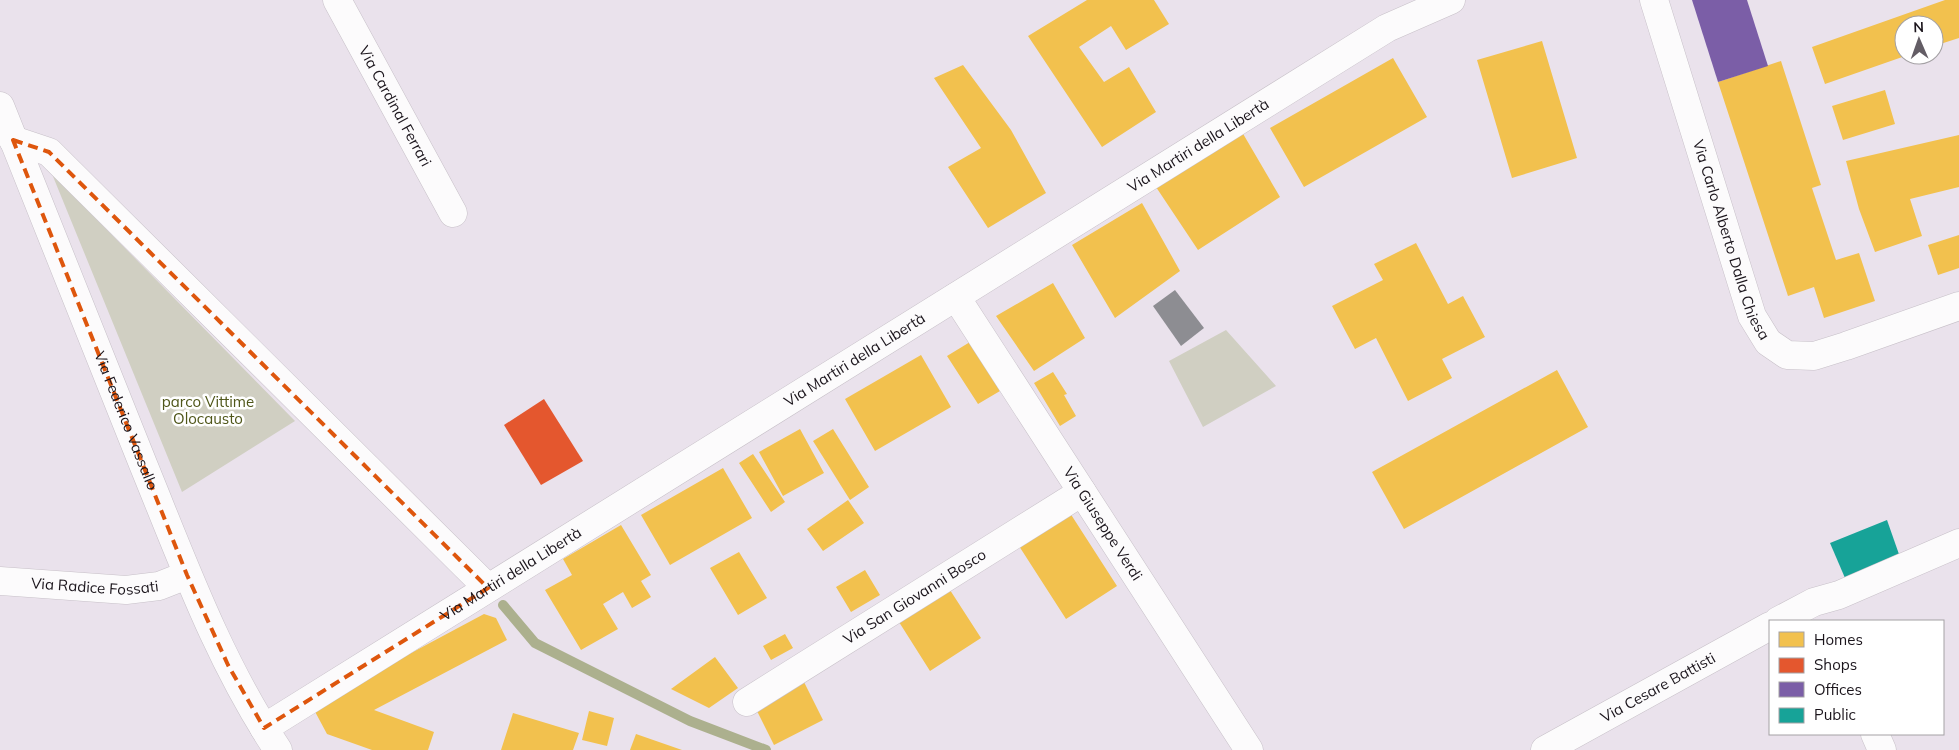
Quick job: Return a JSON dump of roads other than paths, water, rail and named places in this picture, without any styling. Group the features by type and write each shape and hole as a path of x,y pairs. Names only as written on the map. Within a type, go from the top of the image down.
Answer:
{"street":[{"name":"Via Cardinal Ferrari","path":"337,0 453,213"},
{"name":"Via Martiri della Libertà","path":"266,742 488,588 1387,28 1451,0"},
{"name":"Via Carlo Alberto Dalla Chiesa","path":"1654,0 1752,316 1768,342 1787,355 1814,356 1959,306"},
{"name":"Via Federico Vassallo","path":"0,106 187,575 266,742"},
{"path":"14,140 49,152 488,588"},
{"name":"Via Giuseppe Verdi","path":"956,297 1249,750"},
{"name":"Via San Giovanni Bosco","path":"746,702 1082,492"},
{"path":"1782,620 1818,612 1838,596 1959,543"},
{"name":"Via Radice Fossati","path":"0,581 126,590 159,586 187,575"},
{"name":"Via Cesare Battisti","path":"1545,750 1583,740 1769,627"},
{"path":"1875,735 1882,750"}],"waterway":[{"path":"503,605 535,643 690,721 766,750"}],"park label":[{"name":"parco Vittime Olocausto","path":"208,410"}]}
